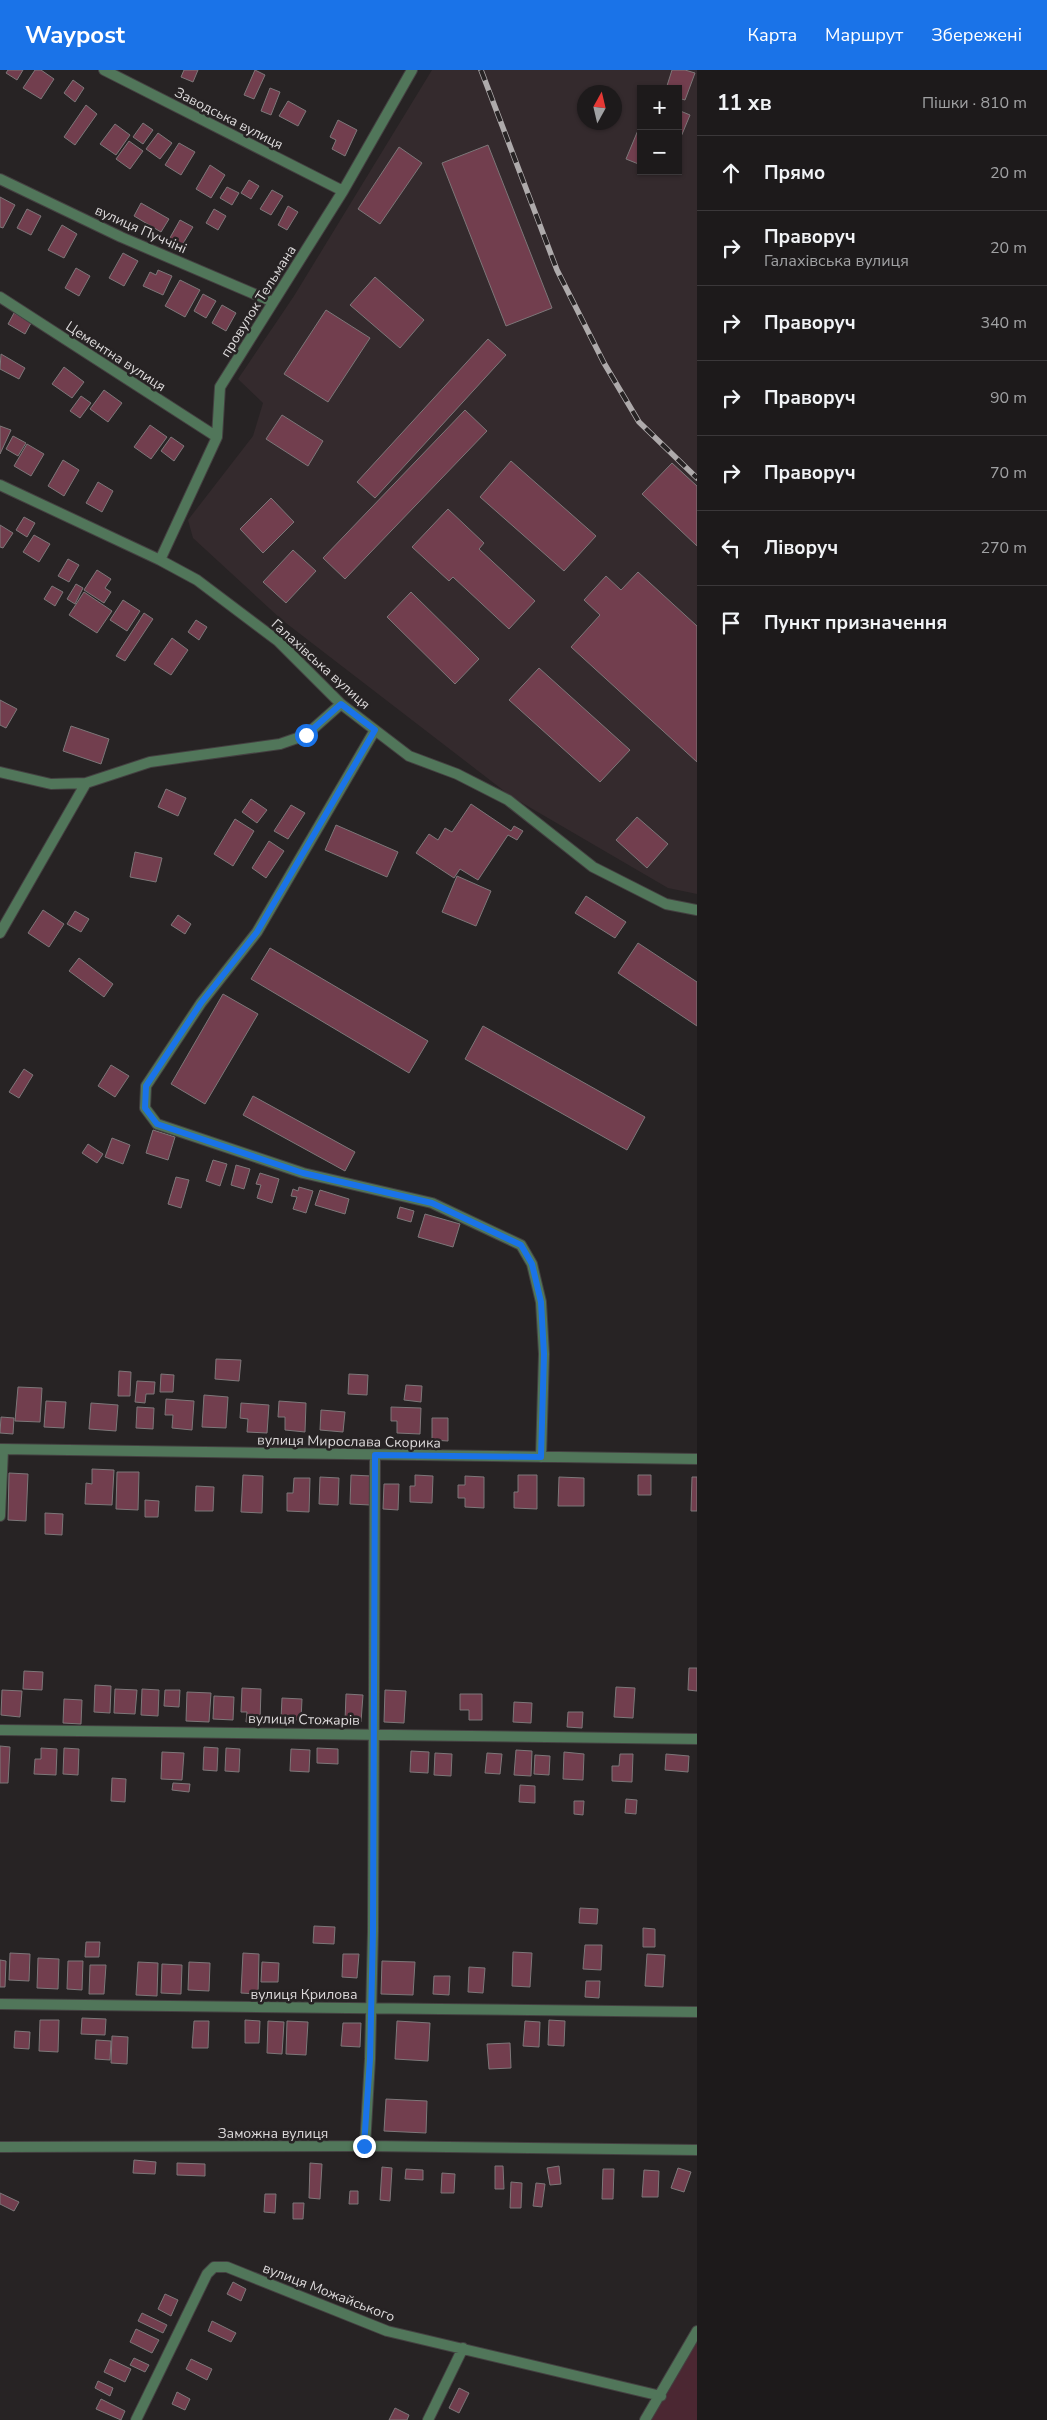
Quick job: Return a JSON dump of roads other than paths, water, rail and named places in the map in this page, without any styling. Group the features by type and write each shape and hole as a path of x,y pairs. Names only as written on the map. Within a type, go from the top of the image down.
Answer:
{"street":[{"name":"Заводська вулиця","path":"104,70 343,191"},
{"name":"провулок Тельмана","path":"160,560 217,437 220,387 343,191 412,70"},
{"name":"вулиця Пуччіні","path":"0,179 121,237 273,302"},
{"name":"Цементна вулиця","path":"0,297 217,437"},
{"name":"Галахівська вулиця","path":"0,485 160,560 197,580 278,641 341,704 409,756 457,774 508,800 593,867 666,904 697,910"},
{"path":"0,772 51,784 86,784 150,762 280,744 306,735 341,704"},
{"path":"375,730 257,932 201,1003 146,1086 145,1108 157,1124 303,1173 432,1203 521,1245 532,1264 541,1302 544,1354 541,1457"},
{"path":"0,933 86,784"},
{"path":"0,1516 2,1450"},
{"name":"вулиця Мирослава Скорика","path":"2,1450 697,1459"},
{"path":"364,2146 370,2059 373,1932 375,1455"},
{"name":"вулиця Стожарів","path":"0,1730 697,1739"},
{"name":"вулиця Крилова","path":"0,2004 697,2012"},
{"name":"Заможна вулиця","path":"0,2147 364,2146 697,2150"},
{"name":"вулиця Можайського","path":"136,2420 207,2274 214,2267 227,2267 236,2270 387,2331 661,2396"},
{"path":"645,2420 661,2396 697,2331"},
{"path":"428,2420 463,2348"}],"railway":[{"path":"481,70 557,270 604,363 639,422 697,478"}]}
